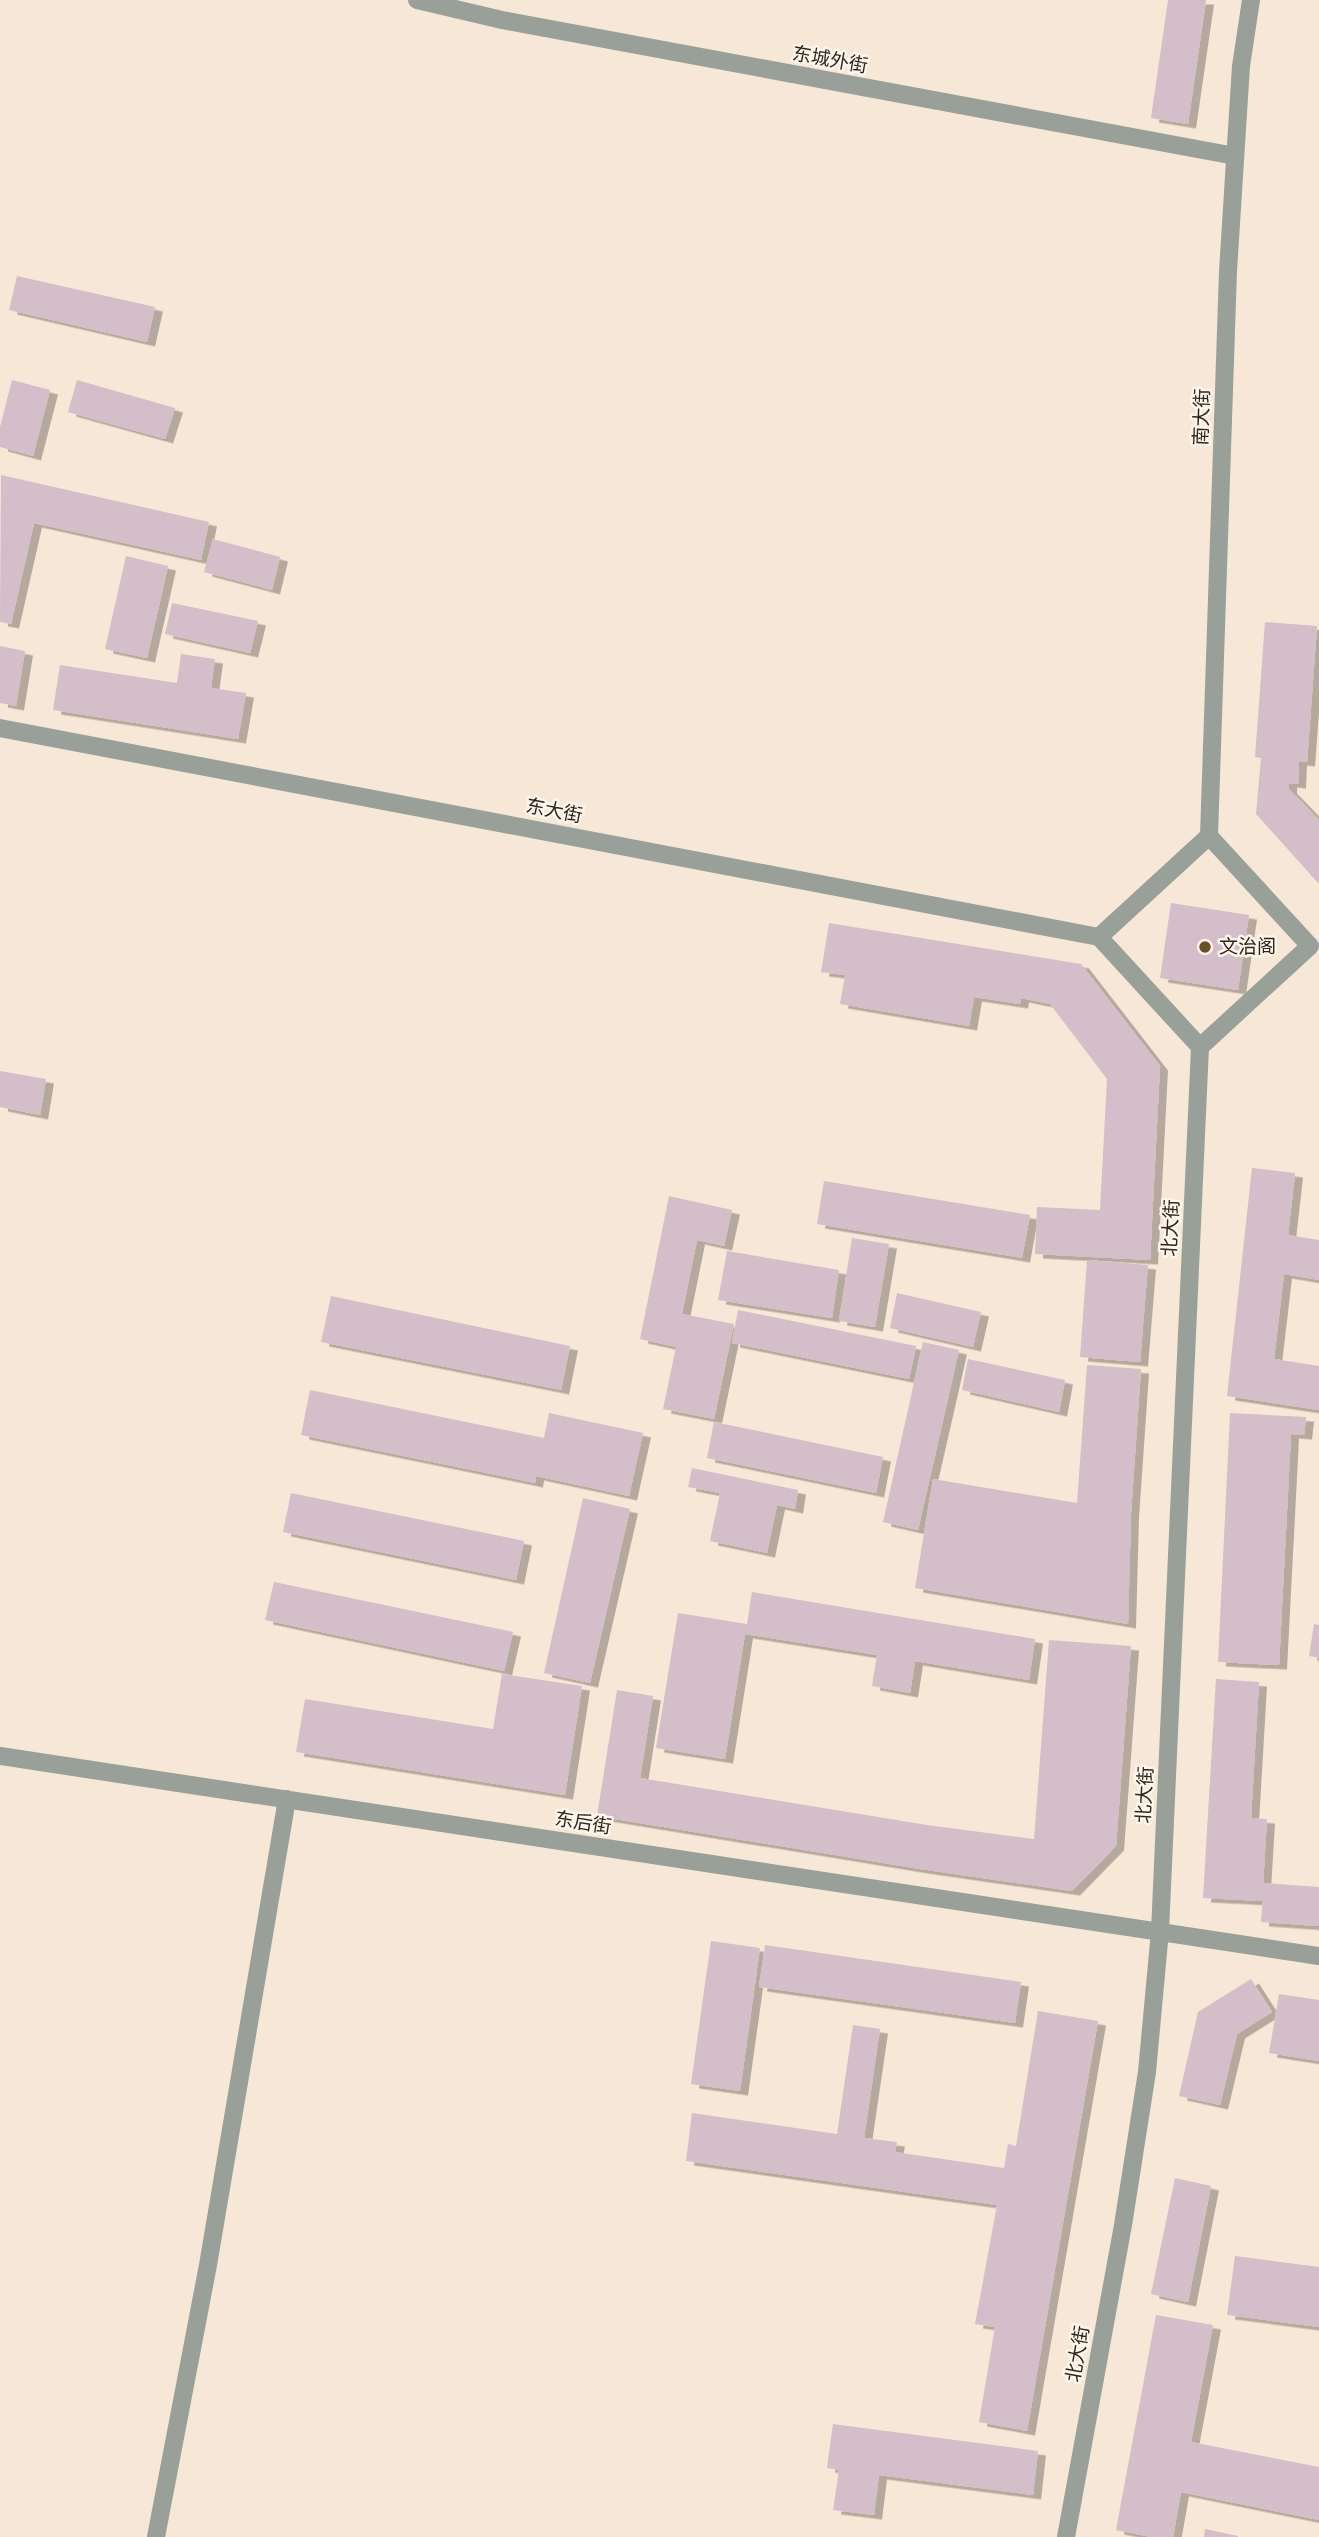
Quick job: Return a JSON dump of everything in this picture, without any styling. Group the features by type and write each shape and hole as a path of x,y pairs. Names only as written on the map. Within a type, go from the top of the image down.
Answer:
{"street":[{"name":"东城外街","path":"417,0 502,20 1235,156"},
{"name":"南大街","path":"1209,836 1228,271 1241,66 1251,0"},
{"name":"东大街","path":"0,728 1099,937"},
{"path":"1209,836 1315,947 1200,1047 1099,937 1209,836"},
{"name":"北大街","path":"1066,2537 1124,2225 1147,2072 1160,1931 1200,1047"},
{"name":"东后街","path":"0,1756 1319,1956"},
{"path":"156,2537 211,2252 287,1799"}],"building":[{"path":"1168,0 1206,0 1188,124 1151,118"},
{"path":"17,276 155,307 147,342 9,310"},
{"path":"12,380 50,390 33,456 0,447 0,427"},
{"path":"77,380 175,408 165,439 68,412"},
{"path":"1,475 209,522 201,560 34,523 11,624 0,622"},
{"path":"213,539 280,557 272,590 204,572"},
{"path":"126,556 168,566 147,658 105,649"},
{"path":"172,603 258,621 250,653 165,634"},
{"path":"1265,622 1317,626 1307,762 1299,761 1298,784 1289,783 1289,789 1319,820 1319,884 1256,814 1261,758 1255,757"},
{"path":"0,646 25,651 16,706 0,703"},
{"path":"181,654 215,659 211,688 246,693 238,739 53,710 60,665 177,683"},
{"name":"文治阁","path":"1171,903 1249,915 1238,990 1160,978"},
{"path":"829,923 1081,964 1160,1066 1150,1260 1035,1254 1037,1207 1100,1210 1107,1079 1050,1004 1021,998 1020,1004 974,997 969,1026 840,1004 845,975 821,972"},
{"path":"0,1071 46,1079 40,1115 0,1107"},
{"path":"1252,1168 1295,1173 1288,1235 1319,1240 1319,1280 1284,1274 1274,1359 1319,1366 1319,1410 1227,1396"},
{"path":"824,1181 1030,1215 1022,1258 817,1224"},
{"path":"669,1196 732,1210 724,1246 697,1240 682,1314 734,1324 714,1419 663,1409 676,1347 640,1339"},
{"path":"852,1238 889,1244 875,1327 839,1321"},
{"path":"727,1251 839,1270 832,1318 718,1300"},
{"path":"1087,1260 1148,1265 1140,1362 1080,1357"},
{"path":"897,1293 981,1312 973,1347 890,1328"},
{"path":"331,1296 570,1346 561,1390 321,1342"},
{"path":"738,1310 916,1346 909,1379 732,1343"},
{"path":"923,1342 959,1350 918,1530 883,1522"},
{"path":"968,1359 1065,1380 1059,1412 962,1390"},
{"path":"1087,1365 1141,1369 1131,1513 1128,1624 915,1588 933,1479 1077,1503"},
{"path":"310,1390 544,1438 549,1413 643,1433 629,1496 536,1476 535,1483 301,1435"},
{"path":"1230,1413 1306,1417 1304,1435 1291,1434 1279,1665 1218,1662"},
{"path":"714,1422 883,1457 876,1493 707,1458"},
{"path":"692,1468 798,1490 795,1509 777,1505 767,1553 710,1541 720,1493 688,1487"},
{"path":"291,1493 524,1541 516,1580 283,1532"},
{"path":"583,1498 630,1509 590,1683 544,1673"},
{"path":"274,1582 513,1632 504,1671 265,1620"},
{"path":"752,1592 1035,1639 1029,1680 915,1661 910,1693 872,1686 877,1655 745,1634 725,1759 656,1748 678,1613 747,1624"},
{"path":"1314,1624 1319,1625 1319,1658 1309,1656"},
{"path":"1049,1640 1131,1646 1116,1846 1072,1891 597,1816 617,1690 653,1696 640,1778 927,1825 1034,1839"},
{"path":"502,1674 582,1686 565,1795 296,1752 305,1699 493,1729"},
{"path":"1216,1679 1259,1682 1251,1818 1267,1819 1262,1901 1203,1898"},
{"path":"1264,1883 1319,1887 1319,1926 1261,1922"},
{"path":"711,1941 760,1948 740,2091 691,2084"},
{"path":"765,1945 1021,1982 1015,2023 759,1987"},
{"path":"1251,1979 1272,2012 1237,2034 1220,2105 1179,2096 1198,2012"},
{"path":"1279,1994 1319,2000 1319,2061 1269,2053"},
{"path":"1038,2011 1098,2021 1027,2431 979,2422 995,2327 975,2324 997,2205 686,2161 692,2113 837,2134 853,2025 880,2029 864,2138 897,2142 895,2152 1004,2168 1008,2144 1016,2146"},
{"path":"1175,2178 1211,2186 1188,2302 1151,2294"},
{"path":"1235,2256 1319,2267 1319,2327 1227,2315"},
{"path":"1156,2315 1213,2325 1191,2442 1319,2467 1319,2520 1181,2492 1173,2537 1151,2537 1116,2530"},
{"path":"833,2424 1038,2451 1033,2495 879,2475 874,2515 833,2510 839,2470 827,2468"},
{"path":"1205,2529 1238,2536 1238,2537 1204,2537"}],"place":[{"name":"文治阁","path":"1205,947"}]}
